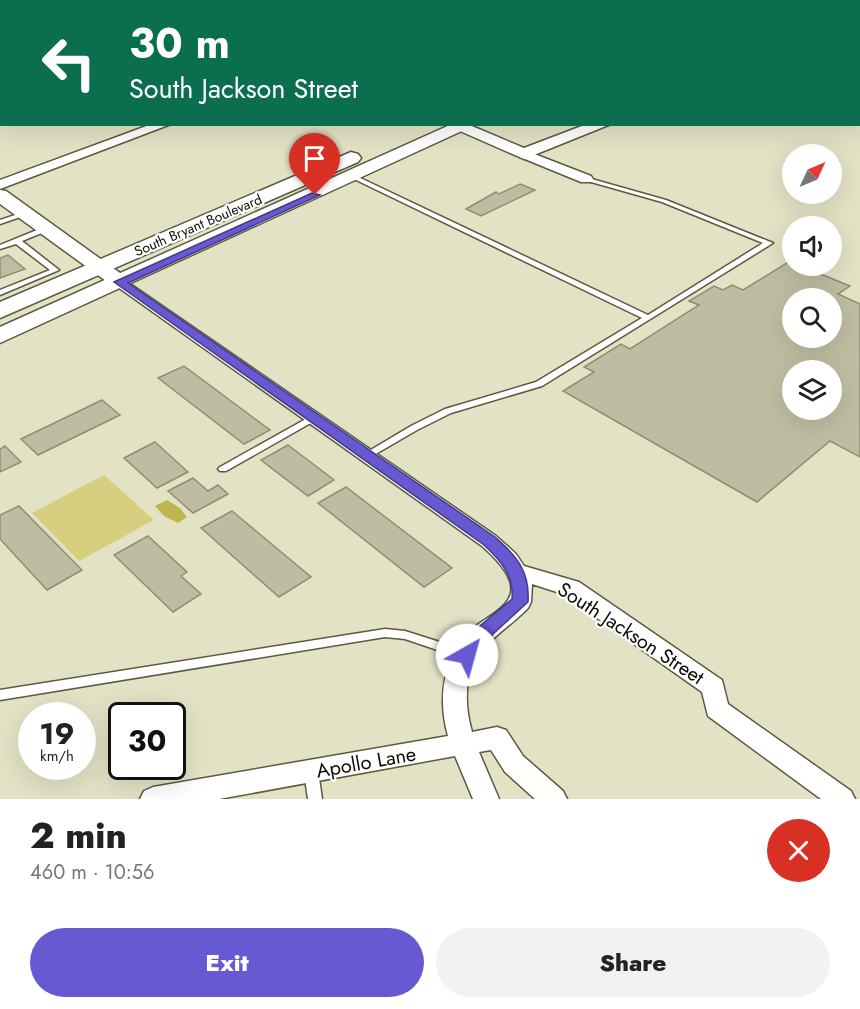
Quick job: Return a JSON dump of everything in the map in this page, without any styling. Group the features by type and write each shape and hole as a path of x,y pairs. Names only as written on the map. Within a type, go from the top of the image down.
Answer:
{"main road":[{"name":"South Bryant Boulevard","path":"0,311 424,126"},
{"name":"South Bryant Boulevard","path":"0,336 354,177 460,126"},
{"path":"460,126 524,154 598,126"},
{"path":"0,195 45,230 120,282"}],"street":[{"path":"136,126 145,131"},
{"path":"0,185 159,126"},
{"path":"524,154 586,179"},
{"path":"120,282 499,548 519,578 520,602 487,630 467,655 455,682 453,697 456,727 486,799"},
{"name":"South Jackson Street","path":"519,578 571,588 713,687 717,709 842,799"},
{"name":"Apollo Lane","path":"153,799 463,746 497,738 514,764 554,799"}],"lane":[{"path":"354,177 648,318"},
{"path":"367,456 448,411 539,384 769,243 664,201 586,179"},
{"path":"0,222 24,214"},
{"path":"0,247 45,230"},
{"path":"0,293 55,270 16,241"},
{"path":"223,469 314,418"},
{"path":"0,695 385,633 405,635 467,655"},
{"path":"311,771 315,799"}],"shaded area":[{"path":"104,475 154,520 79,561 32,513"},
{"path":"167,500 180,508 187,517 178,523 164,516 155,506"}],"building":[{"path":"520,184 535,190 481,216 466,209 496,192 499,194"},
{"path":"8,255 25,269 0,278 0,258"},
{"path":"782,266 782,276 826,276 850,286 842,291 842,288 782,288 782,348 842,348 842,296 860,304 860,457 830,441 757,502 563,391 594,372 584,367 621,344 630,349 699,305 689,301 714,286 723,290 732,285 743,290"},
{"path":"184,366 270,430 244,444 158,378"},
{"path":"102,400 120,415 38,455 21,439"},
{"path":"155,442 188,472 157,488 124,458"},
{"path":"288,445 334,480 308,496 261,460"},
{"path":"5,446 21,462 0,472 0,449"},
{"path":"193,478 208,491 218,485 228,494 193,513 168,491"},
{"path":"346,487 452,568 424,587 318,503"},
{"path":"19,506 82,570 47,590 0,539 0,515"},
{"path":"232,511 311,577 279,597 201,528"},
{"path":"148,536 187,572 181,576 201,594 173,612 114,555"}],"route":[{"path":"315,195 120,282 499,548 507,556 521,583 520,602 487,630 467,655"}]}
